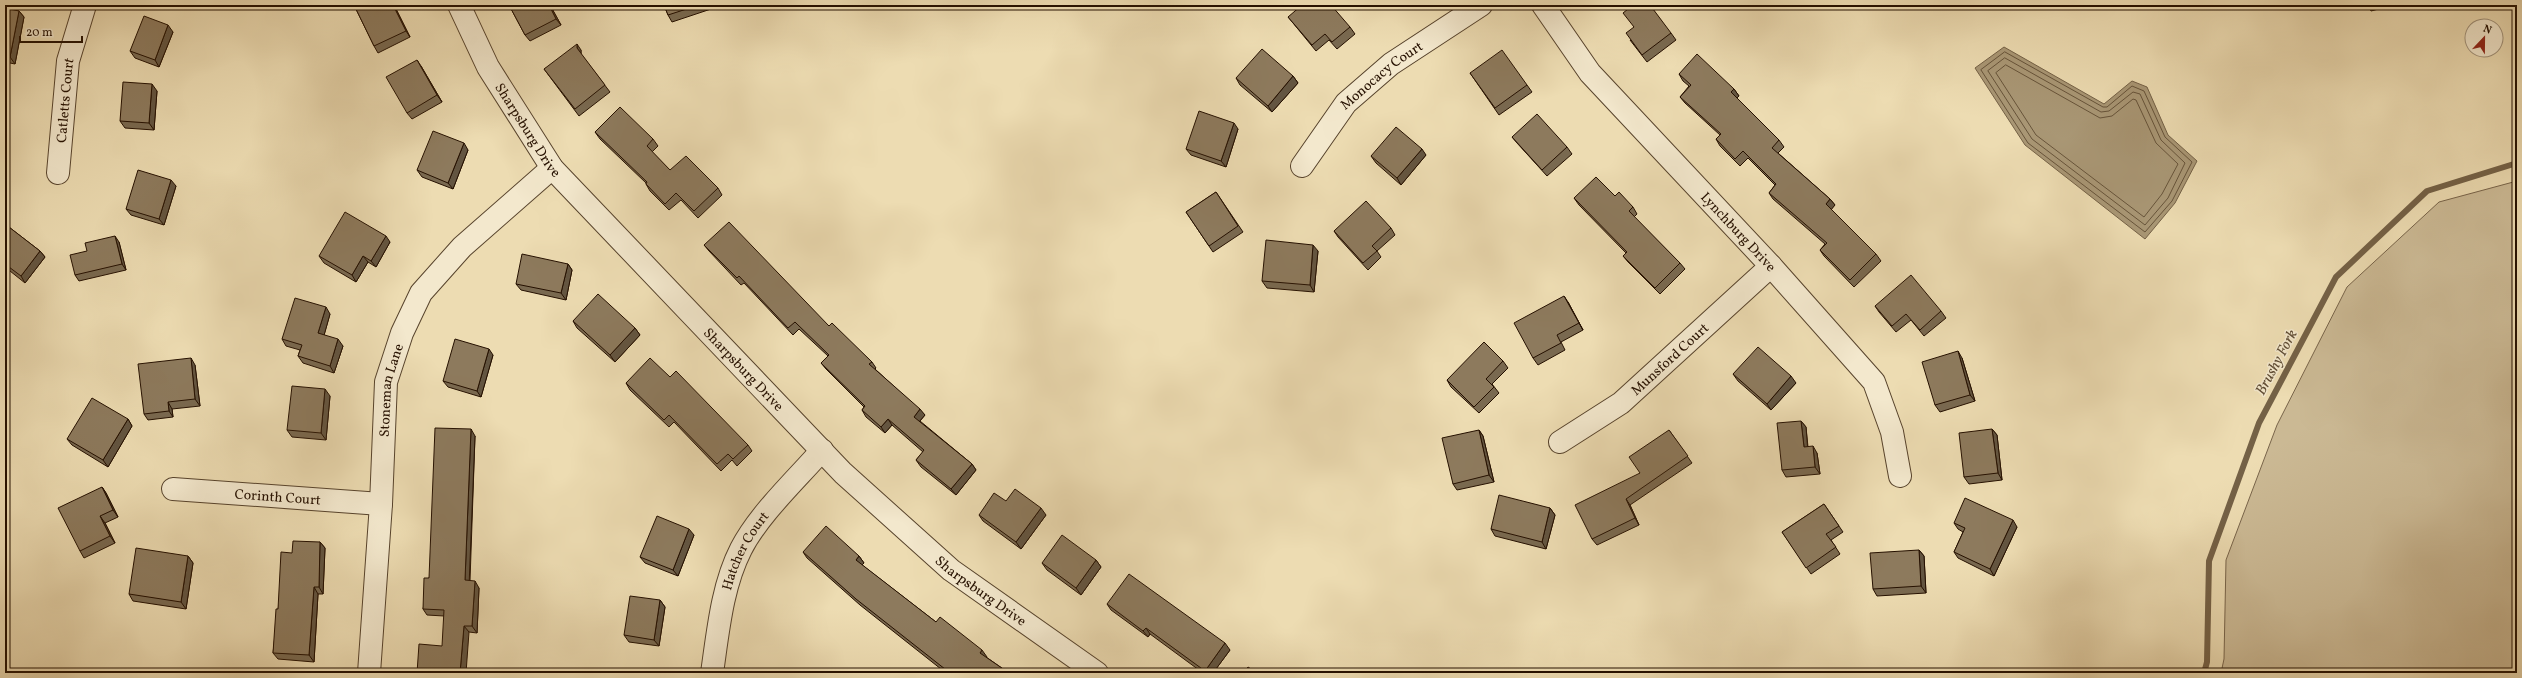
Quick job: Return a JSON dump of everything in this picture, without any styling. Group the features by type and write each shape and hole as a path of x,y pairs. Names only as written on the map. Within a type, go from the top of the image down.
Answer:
{"street":[{"name":"Catletts Court","path":"58,173 68,61 85,5"},
{"name":"Sharpsburg Drive","path":"459,5 488,67 552,168 843,473 951,570 1097,673"},
{"name":"Monocacy Court","path":"1302,166 1346,103 1391,64 1481,5"},
{"name":"Lynchburg Drive","path":"1543,5 1590,74 1771,266 1874,382 1892,432 1900,476"},
{"name":"Stoneman Lane","path":"369,673 381,504 386,382 402,333 421,293 462,247 552,168"},
{"name":"Munsford Court","path":"1560,442 1621,403 1771,266"},
{"name":"Hatcher Court","path":"712,673 726,592 741,549 763,517 822,450"},
{"name":"Corinth Court","path":"173,489 381,504"}],"shaded area":[{"path":"2517,181 2517,673 2221,673 2224,659 2226,560 2277,425 2347,287 2439,202"}],"water":[{"path":"2004,47 2104,104 2132,81 2147,87 2168,135 2197,161 2175,203 2145,239 2025,145 1975,68"}],"building":[{"path":"354,5 393,5 406,31 374,46"},
{"path":"509,5 549,5 556,19 525,35"},
{"path":"664,5 699,5 668,15"},
{"path":"1302,5 1331,5 1350,27 1332,42 1325,34 1312,45 1288,17"},
{"path":"1633,5 1650,5 1671,33 1642,55 1626,33 1634,27 1623,13"},
{"path":"5,8 19,11 10,57 5,56"},
{"path":"144,16 168,25 155,60 130,51"},
{"path":"577,44 577,48 605,85 575,109 544,69"},
{"path":"1262,49 1293,76 1268,106 1236,78"},
{"path":"1502,50 1527,85 1495,108 1470,73"},
{"path":"1697,54 1734,89 1731,92 1779,140 1772,148 1830,199 1826,204 1876,254 1850,280 1820,250 1827,243 1769,193 1776,184 1743,151 1735,159 1716,139 1721,134 1680,97 1691,85 1679,74"},
{"path":"417,60 437,95 407,113 386,77"},
{"path":"123,82 152,84 149,123 120,121"},
{"path":"620,107 653,139 647,146 670,170 686,156 718,188 694,211 676,193 665,204 646,184 647,182 595,132"},
{"path":"1199,111 1234,123 1221,161 1186,149"},
{"path":"1537,114 1567,147 1542,170 1512,137"},
{"path":"1396,127 1422,149 1397,178 1371,156"},
{"path":"433,131 464,143 448,183 417,170"},
{"path":"138,170 171,180 159,219 126,209"},
{"path":"1596,177 1615,196 1619,192 1633,207 1629,211 1680,263 1655,288 1623,256 1627,252 1574,198"},
{"path":"1216,192 1238,226 1209,246 1186,212"},
{"path":"1366,201 1391,228 1372,246 1377,251 1363,263 1334,231"},
{"path":"345,212 386,236 371,261 363,256 352,275 319,256"},
{"path":"729,222 829,326 832,323 872,362 869,364 920,409 914,417 972,464 951,489 916,460 924,450 888,419 881,427 862,410 865,406 821,363 829,355 795,322 788,328 739,276 737,278 704,245"},
{"path":"5,224 40,251 21,276 5,264"},
{"path":"115,236 122,264 75,275 70,255 87,251 85,243"},
{"path":"1266,240 1313,245 1310,285 1262,281"},
{"path":"522,254 568,264 561,293 516,284"},
{"path":"1911,275 1941,311 1920,330 1906,314 1892,326 1875,306"},
{"path":"598,294 635,328 610,355 573,321"},
{"path":"1564,296 1579,323 1557,335 1561,343 1533,358 1514,323"},
{"path":"295,298 326,307 318,333 338,339 330,366 298,356 302,345 282,339"},
{"path":"455,339 489,349 477,391 443,381"},
{"path":"1484,342 1503,361 1486,379 1494,387 1474,407 1447,380"},
{"path":"1758,347 1791,376 1767,404 1733,374"},
{"path":"1958,351 1970,395 1935,405 1922,362"},
{"path":"191,358 195,399 168,402 169,411 144,414 138,364"},
{"path":"650,358 670,377 676,371 748,445 733,459 728,454 717,464 669,415 664,420 626,383"},
{"path":"292,386 325,389 321,433 287,430"},
{"path":"92,398 128,419 103,460 67,439"},
{"path":"1801,421 1804,447 1813,446 1815,467 1782,470 1777,423"},
{"path":"435,428 471,429 465,580 475,581 472,626 464,626 460,673 417,673 419,644 442,646 444,610 423,609 424,578 429,578"},
{"path":"1992,429 1998,473 1964,477 1959,433"},
{"path":"1479,430 1489,475 1453,484 1442,438"},
{"path":"1669,430 1688,456 1626,499 1635,518 1592,539 1575,505 1640,473 1629,457"},
{"path":"102,487 113,510 100,516 110,536 80,551 58,508"},
{"path":"1015,489 1041,508 1016,542 979,515 994,493 1006,501"},
{"path":"1499,495 1550,508 1542,542 1491,529"},
{"path":"1965,498 2013,520 1990,569 1954,552 1965,528 1954,523"},
{"path":"1824,504 1839,526 1826,534 1836,547 1806,568 1782,532"},
{"path":"657,516 689,529 673,570 640,557"},
{"path":"826,526 859,556 856,560 936,622 940,617 982,650 980,653 1009,673 950,673 856,599 803,552"},
{"path":"1062,535 1096,560 1076,588 1042,563"},
{"path":"293,541 320,542 319,587 314,587 309,655 273,653 276,609 278,609 281,552 292,553"},
{"path":"136,548 188,556 181,602 129,594"},
{"path":"1919,550 1921,586 1873,589 1870,553"},
{"path":"1129,574 1225,643 1205,671 1146,628 1143,631 1107,604"},
{"path":"630,596 660,600 654,640 624,635"},
{"path":"1248,667 1257,673 1243,673"},
{"path":"622,671 641,673 622,673"}],"waterway":[{"name":"Brushy Fork","path":"2204,673 2207,662 2209,561 2259,423 2336,277 2427,191 2517,163"}]}
